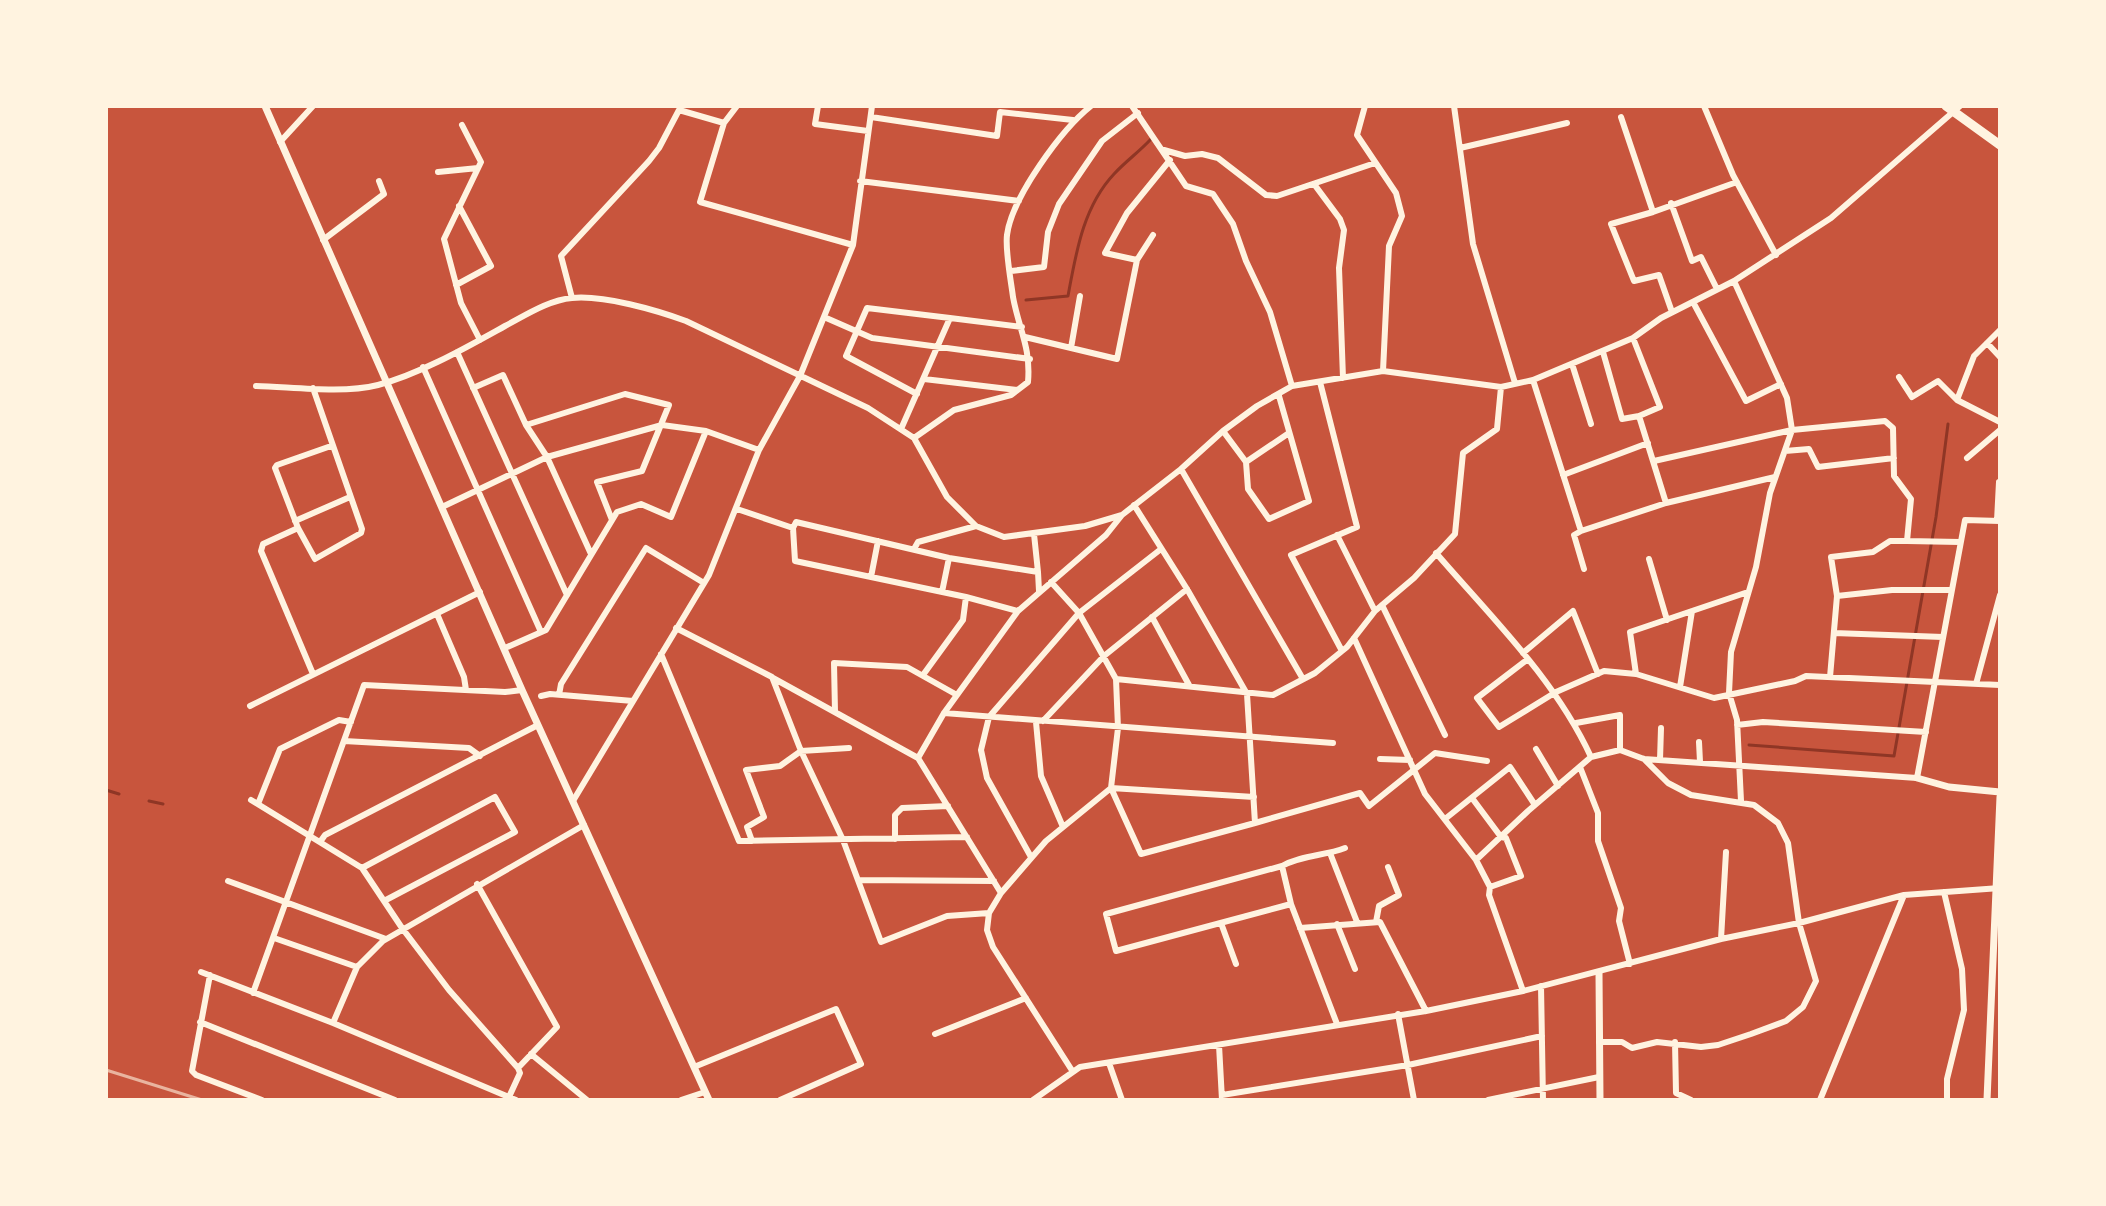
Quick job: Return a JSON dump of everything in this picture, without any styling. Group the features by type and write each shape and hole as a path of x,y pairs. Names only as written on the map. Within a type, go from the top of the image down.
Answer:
{"main road":[{"path":"1953,108 2000,145"}],"street":[{"path":"265,106 522,690 707,1096 681,1100"},
{"path":"280,142 313,106"},
{"path":"737,106 724,123 700,202 853,245"},
{"path":"818,106 815,124 868,131"},
{"path":"573,801 704,583 759,450 800,376 853,245 872,106"},
{"path":"914,438 954,410 1011,395 1028,382 1030,359 1014,298 1007,236 1019,201 1073,120 1091,106"},
{"path":"1132,106 1186,186 1213,194 1233,224 1270,312 1292,386"},
{"path":"1365,106 1357,135 1396,193 1402,216 1389,246 1383,371"},
{"path":"1454,106 1473,244 1515,383"},
{"path":"1704,106 1737,182 1776,255"},
{"path":"918,758 944,713 1018,611 1106,535 1122,515 1257,406 1292,386 1383,371 1501,387 1533,380 1603,352 1734,281 1831,218 1953,108"},
{"path":"572,298 561,256 649,161 679,110 724,123"},
{"path":"871,117 997,136 1000,112 1073,120"},
{"path":"1011,271 1044,267 1048,232 1066,193 1102,141 1138,113"},
{"path":"1621,117 1653,212"},
{"path":"1460,148 1567,123"},
{"path":"462,125 481,162 444,239 461,303 480,340"},
{"path":"1164,150 1185,156 1202,154 1218,158 1266,195 1277,196 1375,163"},
{"path":"1137,260 1105,253 1127,213 1170,160"},
{"path":"438,172 478,168"},
{"path":"323,240 384,194 379,181"},
{"path":"860,181 1019,201"},
{"path":"1672,312 1659,275 1634,281 1611,224 1737,182"},
{"path":"1314,184 1340,219 1344,230 1339,268 1343,378"},
{"path":"1671,203 1692,261 1701,257 1717,289"},
{"path":"456,285 491,266 459,206"},
{"path":"1024,337 1117,359 1137,260 1153,235"},
{"path":"1734,281 1787,398 1792,430 1775,477 1731,652 1729,693 1737,725 1741,801"},
{"path":"1071,348 1080,296"},
{"path":"256,386 348,387 385,382 457,352 548,304 572,298 655,309 868,408 901,429 914,438 947,497 976,526 1004,537 1085,526 1122,515"},
{"path":"1693,302 1746,401 1781,384"},
{"path":"917,394 846,356 867,308 1022,327"},
{"path":"824,317 872,338 1030,359"},
{"path":"901,429 950,318"},
{"path":"1957,400 1974,356 2000,330"},
{"path":"1603,352 1622,419 1660,407 1633,338"},
{"path":"1987,343 2000,357"},
{"path":"457,352 567,595"},
{"path":"1572,364 1591,424"},
{"path":"423,367 541,632"},
{"path":"473,388 503,375 526,425 547,457 591,554"},
{"path":"1899,377 1912,397 1938,381 1957,400 2000,422"},
{"path":"924,379 1017,390"},
{"path":"1533,380 1581,531"},
{"path":"1320,382 1357,527 1291,555 1342,651"},
{"path":"1116,679 1273,695 1303,679 1342,651 1375,611 1414,578 1455,534 1463,453 1497,429 1501,387"},
{"path":"313,388 362,529 315,559 296,524 275,468 331,446"},
{"path":"526,425 625,394 669,405 642,471 597,482 612,520"},
{"path":"1223,431 1246,462 1248,489 1269,519 1309,501 1279,396"},
{"path":"1639,416 1666,503"},
{"path":"1654,461 1792,430 1885,421 1893,428 1894,476 1911,499 1907,541"},
{"path":"442,507 547,457 662,425 706,431 759,450"},
{"path":"1967,458 2000,430"},
{"path":"505,648 546,630 617,512 641,504 671,517 706,431"},
{"path":"1246,462 1289,433"},
{"path":"1563,475 1648,443"},
{"path":"1785,451 1809,449 1818,467 1894,458"},
{"path":"1181,469 1303,679"},
{"path":"1584,569 1574,535 1581,531 1666,503 1775,477"},
{"path":"1917,778 1965,520 1998,521 1999,482"},
{"path":"313,674 261,551 263,544 350,497"},
{"path":"1134,505 1247,694 1255,823"},
{"path":"737,509 793,528"},
{"path":"1018,611 795,561 793,528 796,522 949,558 1038,572"},
{"path":"914,549 918,542 976,526"},
{"path":"1034,534 1039,591"},
{"path":"1337,535 1375,611"},
{"path":"871,577 878,541"},
{"path":"1830,677 1837,596 1831,557 1873,552 1890,541 1960,542"},
{"path":"559,695 561,684 646,548 704,583"},
{"path":"1031,857 987,778 981,750 989,717 1079,613 1161,549"},
{"path":"1436,553 1556,692 1576,723 1591,757"},
{"path":"942,592 949,558"},
{"path":"1649,559 1667,620"},
{"path":"1051,582 1079,613 1116,679 1118,728 1111,788 1141,854 1360,793 1369,806 1435,753 1487,761"},
{"path":"1063,827 1041,776 1040,722 1104,656 1187,589"},
{"path":"1837,596 1892,590 1952,590"},
{"path":"250,706 480,592"},
{"path":"1636,674 1630,632 1748,592"},
{"path":"1976,684 2000,595"},
{"path":"923,675 963,620 966,597"},
{"path":"1382,605 1445,735"},
{"path":"1598,674 1573,611 1477,698 1499,727 1556,692 1598,674 1604,671 1636,674 1714,698 1806,676 2000,685"},
{"path":"1680,687 1692,611"},
{"path":"437,614 464,677 466,690"},
{"path":"1152,617 1189,685"},
{"path":"676,628 918,758 1001,893"},
{"path":"1834,633 1943,637"},
{"path":"1354,638 1425,794 1476,860 1490,887 1489,895 1523,991"},
{"path":"661,654 739,841 967,837"},
{"path":"835,712 834,663 907,667 957,695"},
{"path":"772,677 801,751 843,840 881,942 947,916 989,913"},
{"path":"253,993 362,689 368,683 505,692 522,690"},
{"path":"541,696 633,701"},
{"path":"944,713 1333,743"},
{"path":"1576,723 1620,715 1620,750"},
{"path":"201,972 512,1098 520,1073 518,1068 473,1019 402,928 362,868 254,802 280,749 339,720 351,722"},
{"path":"1737,725 1763,722 1926,732"},
{"path":"320,842 325,835 538,725"},
{"path":"1660,760 1661,728"},
{"path":"344,741 469,748 480,756"},
{"path":"1699,742 1700,762"},
{"path":"752,841 747,827 764,817 746,770 780,766 801,751 849,748"},
{"path":"1536,749 1558,786"},
{"path":"1476,860 1591,757 1620,750 1644,759 1917,778 2000,795 1987,1100"},
{"path":"1380,759 1410,760"},
{"path":"1599,1042 1622,1042 1632,1048 1657,1042 1701,1047 1718,1045 1786,1021 1803,1007 1816,981 1799,923 1788,843 1778,823 1754,805 1691,795 1668,783 1644,759"},
{"path":"1445,819 1510,767 1535,805"},
{"path":"1580,767 1598,813 1598,841 1621,908 1619,921 1630,964"},
{"path":"1073,1072 993,947 987,930 989,913 1001,893 1031,857 1111,788 1254,797"},
{"path":"362,868 495,797 515,832 384,901"},
{"path":"1472,798 1501,837 1506,838 1521,876 1490,887"},
{"path":"895,839 895,815 902,808 948,806"},
{"path":"333,1023 357,967 386,939 584,825"},
{"path":"1291,904 1116,951 1106,914 1282,866 1291,860 1345,848"},
{"path":"1721,939 1726,852"},
{"path":"1330,853 1357,922"},
{"path":"1282,866 1291,904 1337,1024"},
{"path":"1376,922 1379,906 1399,895 1388,867"},
{"path":"858,880 994,881"},
{"path":"228,881 386,939"},
{"path":"477,884 557,1027 518,1068"},
{"path":"1033,1100 1080,1067 1426,1011 1599,973 1721,939 1799,923 1904,895 1998,888"},
{"path":"1944,892 1962,969 1964,1010 1947,1079 1947,1100"},
{"path":"1820,1100 1904,895"},
{"path":"1300,928 1380,922 1426,1011"},
{"path":"1221,923 1236,964"},
{"path":"1337,924 1355,969"},
{"path":"274,938 357,967"},
{"path":"1599,973 1600,1100"},
{"path":"210,975 192,1071 262,1100"},
{"path":"1541,986 1543,1100"},
{"path":"935,1034 1026,998"},
{"path":"694,1067 836,1009 861,1064 780,1100"},
{"path":"1398,1014 1414,1100"},
{"path":"200,1022 395,1100"},
{"path":"1219,1045 1222,1097 1408,1065 1542,1036"},
{"path":"1675,1042 1676,1093 1691,1100"},
{"path":"531,1054 587,1100"},
{"path":"1109,1063 1122,1100"},
{"path":"1488,1100 1599,1077"}],"waterway":[{"path":"1026,300 1068,296 1082,231 1095,201 1114,174 1151,139"},
{"path":"1749,745 1894,756 1936,517 1948,424"},
{"path":"106,790 119,794"},
{"path":"149,801 163,804"}],"railway":[{"path":"106,1070 202,1100"}]}
